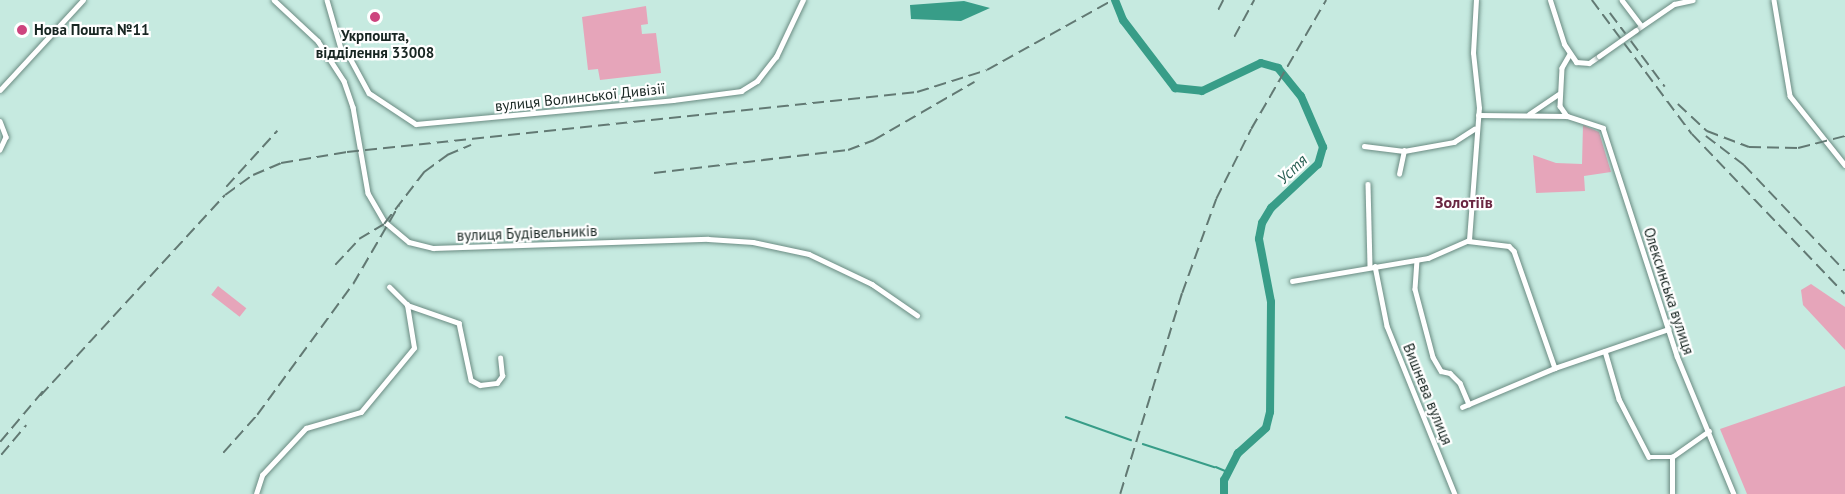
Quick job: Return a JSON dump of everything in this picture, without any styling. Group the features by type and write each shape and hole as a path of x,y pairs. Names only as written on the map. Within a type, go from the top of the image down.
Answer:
{"main road":[{"path":"1550,0 1570,54 1584,64 1599,56 1673,2 1693,0"}],"street":[{"path":"0,90 83,0"},
{"name":"вулиця Будівельників","path":"274,0 318,42 333,61 351,99 368,193 385,222 409,242 433,248 708,239 753,242 808,254 835,266 872,284 917,315"},
{"path":"327,0 342,52 333,61"},
{"name":"вулиця Волинської Дивізії","path":"342,52 349,56 369,93 416,124 674,100 741,91 757,81 776,57 803,0"},
{"path":"1468,242 1472,227 1474,129 1478,115 1473,53 1476,0"},
{"path":"1623,0 1639,28"},
{"path":"1774,0 1790,96 1845,165"},
{"path":"1568,116 1560,106 1559,94 1562,68 1570,54"},
{"path":"1529,114 1559,94"},
{"name":"Олексинська вулиця","path":"1478,115 1568,116 1603,128 1668,329 1734,494"},
{"path":"0,121 6,137 0,150"},
{"path":"1365,146 1404,151 1452,143 1474,129"},
{"path":"1399,174 1404,151"},
{"name":"Вишнева вулиця","path":"1368,184 1373,267 1387,326 1455,494"},
{"path":"1292,281 1417,260 1455,250 1468,242 1509,246 1514,251 1555,368"},
{"path":"1417,260 1415,289 1433,357 1441,372 1450,373 1460,383 1469,404"},
{"path":"389,287 407,304 459,323 471,380 480,385 497,383 502,376 500,358"},
{"path":"256,494 262,475 306,428 361,412 409,357 414,348 414,336 407,304"},
{"path":"1462,407 1555,368 1668,329"},
{"path":"1605,351 1618,399 1643,450 1655,459 1672,457 1709,431"},
{"path":"1672,457 1672,494"}],"shaded area":[{"path":"964,1 990,8 961,21 911,19 910,5"},
{"path":"646,6 648,24 641,25 642,34 656,33 661,73 600,80 598,69 588,70 582,17"},
{"path":"1583,125 1599,132 1611,172 1584,176 1585,191 1536,193 1533,155 1556,163 1582,164"},
{"path":"1811,284 1845,307 1845,350 1803,305 1801,290"},
{"path":"218,286 246,308 240,317 211,295"},
{"path":"1845,386 1845,494 1747,494 1720,429"}],"waterway":[{"name":"Устя","path":"1115,0 1123,20 1175,88 1202,91 1261,63 1278,68 1301,96 1323,147 1318,164 1271,208 1262,223 1259,239 1271,302 1270,412 1266,428 1238,453 1224,480 1224,494"},
{"path":"1066,417 1131,440"},
{"path":"1143,444 1214,467"},
{"path":"1216,467 1228,472"}],"railway":[{"path":"40,396 225,195 253,175 281,163 347,152 917,92 987,70 1113,0"},
{"path":"1218,10 1223,0"},
{"path":"1234,37 1254,0"},
{"path":"1120,494 1182,293 1216,199 1251,129 1326,0"},
{"path":"1592,0 1692,134 1845,294"},
{"path":"1610,13 1626,34"},
{"path":"1631,41 1665,87"},
{"path":"654,173 848,150 874,140 974,82"},
{"path":"1678,104 1707,131 1749,147 1798,148 1845,136"},
{"path":"226,187 277,131"},
{"path":"1706,136 1744,165 1845,271"},
{"path":"335,265 359,239 384,224 424,172 447,155 471,145"},
{"path":"223,453 257,415 353,284 399,205"},
{"path":"0,442 44,390"},
{"path":"1,455 26,425"}],"place":[{"name":"Укрпошта, відділення 33008","path":"375,17"},
{"name":"Нова Пошта №11","path":"22,30"}],"district":[{"name":"Золотіїв","path":"1464,202"}]}
